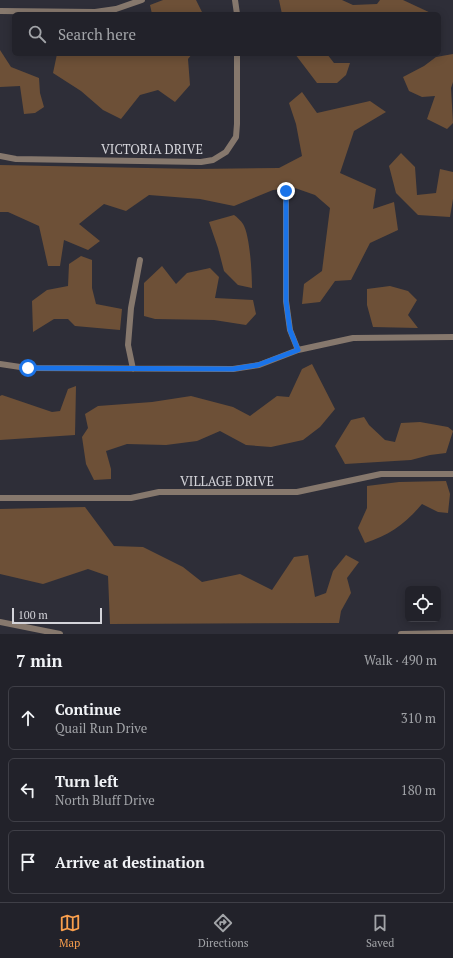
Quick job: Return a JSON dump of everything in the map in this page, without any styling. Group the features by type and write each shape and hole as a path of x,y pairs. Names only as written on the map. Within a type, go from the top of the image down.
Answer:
{"street":[{"path":"0,11 95,12 116,9 142,0"},
{"path":"235,0 237,12"},
{"name":"VICTORIA DRIVE","path":"0,156 16,159 201,162 213,160 226,152 236,137 237,56"},
{"path":"286,191 286,301 290,330 298,350"},
{"path":"133,369 128,345 131,308 140,260"},
{"path":"0,364 28,368 233,369 258,365 298,350 353,338 453,337"},
{"name":"VILLAGE DRIVE","path":"0,498 132,498 159,492 297,492 381,474 453,474"},
{"path":"0,622 60,634"},
{"path":"401,634 453,633"}],"shaded area":[{"path":"163,0 196,0 202,12 152,12 150,5"},
{"path":"279,0 342,0 353,5 377,4 380,0 403,0 429,12 282,12"},
{"path":"0,50 11,67 39,78 40,93 44,107 35,113 24,114 20,86 0,87"},
{"path":"453,54 453,82 451,88 453,123 447,129 427,119 435,96 422,97 409,91 403,77 424,66 436,57"},
{"path":"57,56 190,56 188,59 190,85 175,102 158,90 140,95 121,119 103,110 81,91 53,73"},
{"path":"297,56 329,56 334,63 350,63 346,75 337,83 317,83"},
{"path":"302,92 317,113 370,101 386,112 354,131 340,173 376,189 373,209 394,202 398,230 370,243 351,280 335,281 320,302 302,304 304,284 322,271 330,208 315,195 295,188 273,190 234,206 200,199 149,195 126,211 104,204 79,224 100,241 88,250 64,240 60,266 48,266 39,226 8,212 0,212 0,165 196,169 279,168 302,156 296,124 289,103"},
{"path":"401,153 415,167 417,195 436,193 440,169 453,172 453,199 450,217 418,215 396,193 389,166"},
{"path":"234,215 243,224 249,245 252,288 238,285 224,271 209,222"},
{"path":"81,256 92,260 92,288 96,304 122,309 120,330 75,326 68,319 54,319 33,332 32,301 47,290 68,286 69,264"},
{"path":"162,266 176,284 187,273 210,268 219,277 215,298 253,300 256,314 246,325 214,320 155,319 144,316 144,283"},
{"path":"390,286 408,291 417,300 408,315 418,328 373,327 367,305 367,289"},
{"path":"312,364 335,409 320,427 303,440 271,447 246,445 220,431 197,441 166,445 127,444 106,451 111,469 111,479 94,480 86,464 82,437 88,428 85,414 98,406 152,402 191,396 233,407 250,416 277,396 289,397 302,369"},
{"path":"76,386 75,435 0,440 0,396 2,395 52,412 60,411 68,389"},
{"path":"364,417 369,425 385,440 395,442 401,423 420,422 448,427 453,431 446,453 411,460 345,464 335,446 351,420"},
{"path":"446,481 450,494 448,513 438,512 422,504 396,528 374,540 365,543 358,528 367,508 367,486 399,482"},
{"path":"85,507 114,546 143,547 183,567 202,582 240,574 272,590 294,557 308,555 315,597 326,593 333,571 346,555 359,562 347,578 351,593 341,611 339,623 110,624 108,576 88,569 43,584 0,574 0,509"}],"route":[{"path":"28,368 233,369 258,365 298,350 290,330 286,301 286,191"}]}
